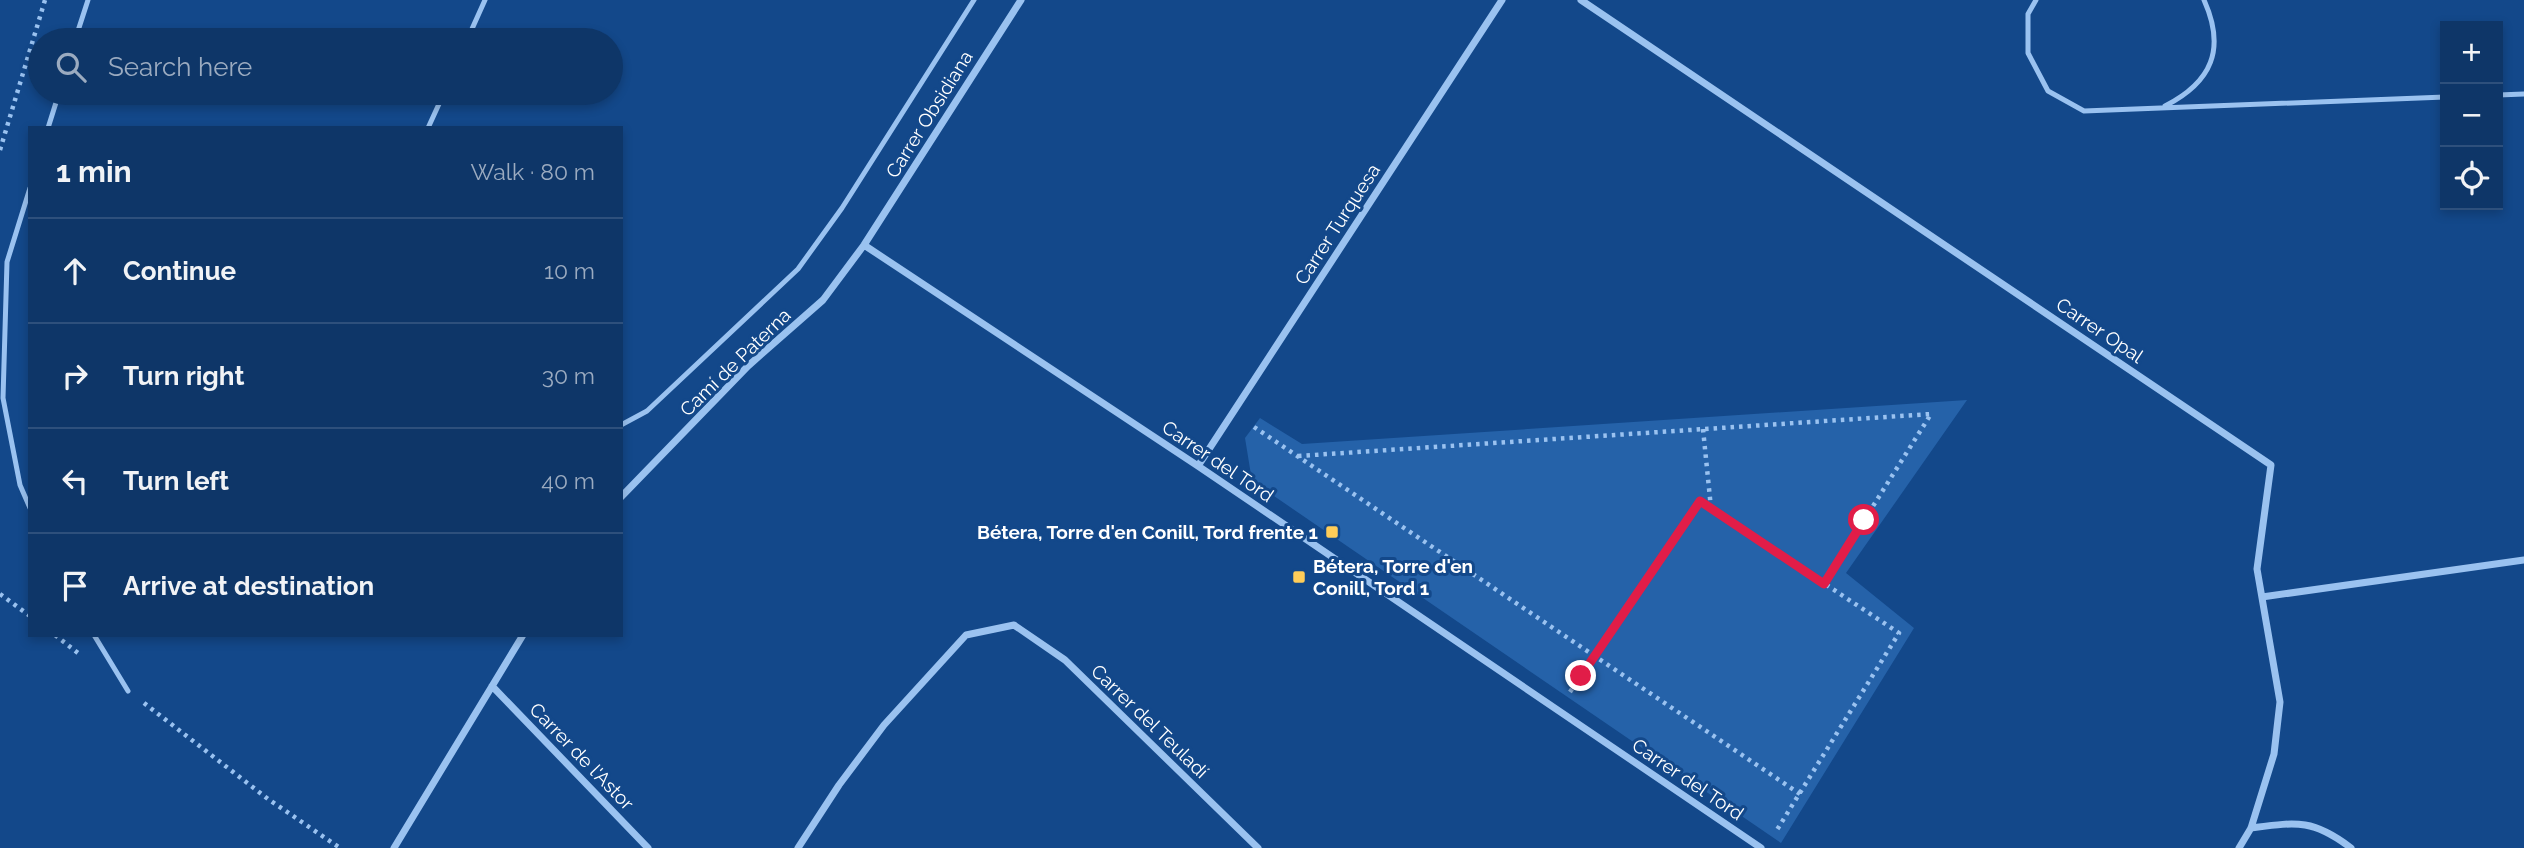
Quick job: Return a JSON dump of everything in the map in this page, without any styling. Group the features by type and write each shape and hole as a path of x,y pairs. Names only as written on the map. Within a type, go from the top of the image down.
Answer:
{"street":[{"name":"Carrer Obsidiana","path":"864,246 1021,0"},
{"name":"Carrer Turquesa","path":"1198,466 1502,0"},
{"name":"Carrer Opal","path":"1581,0 2271,464 2257,569 2262,597"},
{"name":"Carrer del Tord","path":"864,246 1198,466 1761,848"},
{"name":"Camí de Paterna","path":"623,495 748,366 823,300 864,246"},
{"path":"2239,848 2251,828 2274,754 2280,702 2262,597 2524,560"},
{"name":"Carrer del Teuladí","path":"798,848 839,785 884,725 966,635 1014,625 1065,660 1258,848"},
{"path":"394,848 522,637"},
{"name":"Carrer de l'Astor","path":"492,686 648,848"},
{"path":"2251,828 2294,823 2326,829 2351,848"}],"lane":[{"path":"79,28 88,0"},
{"path":"472,28 485,0"},
{"path":"623,424 647,411 798,269 842,208 974,0"},
{"path":"2036,0 2028,13 2028,52 2048,91 2084,111 2440,97"},
{"path":"2162,108 2182,97 2205,74 2217,38 2204,0"},
{"path":"2503,95 2524,94"},
{"path":"49,126 55,105"},
{"path":"429,126 439,105"},
{"path":"28,194 7,262 4,398 20,485 28,503"},
{"path":"95,637 128,691"}],"path":[{"path":"37,28 45,0"},
{"path":"0,150 28,57"},
{"path":"1298,456 1931,414 1824,584"},
{"path":"1254,427 1800,794"},
{"path":"1703,429 1711,509"},
{"path":"1567,697 1700,501 1899,634 1772,837"},
{"path":"0,594 28,615"},
{"path":"58,637 86,659"},
{"path":"128,691 268,799 340,848"}],"shaded area":[{"path":"1967,400 1846,573 1914,628 1781,843 1252,481 1245,438 1260,418 1302,444"}],"place":[{"name":"Bétera, Torre d'en Conill, Tord frente 1","path":"1332,532"},
{"name":"Bétera, Torre d'en Conill, Tord 1","path":"1299,577"}],"route":[{"path":"1581,676 1700,501 1824,584 1864,520"}]}
